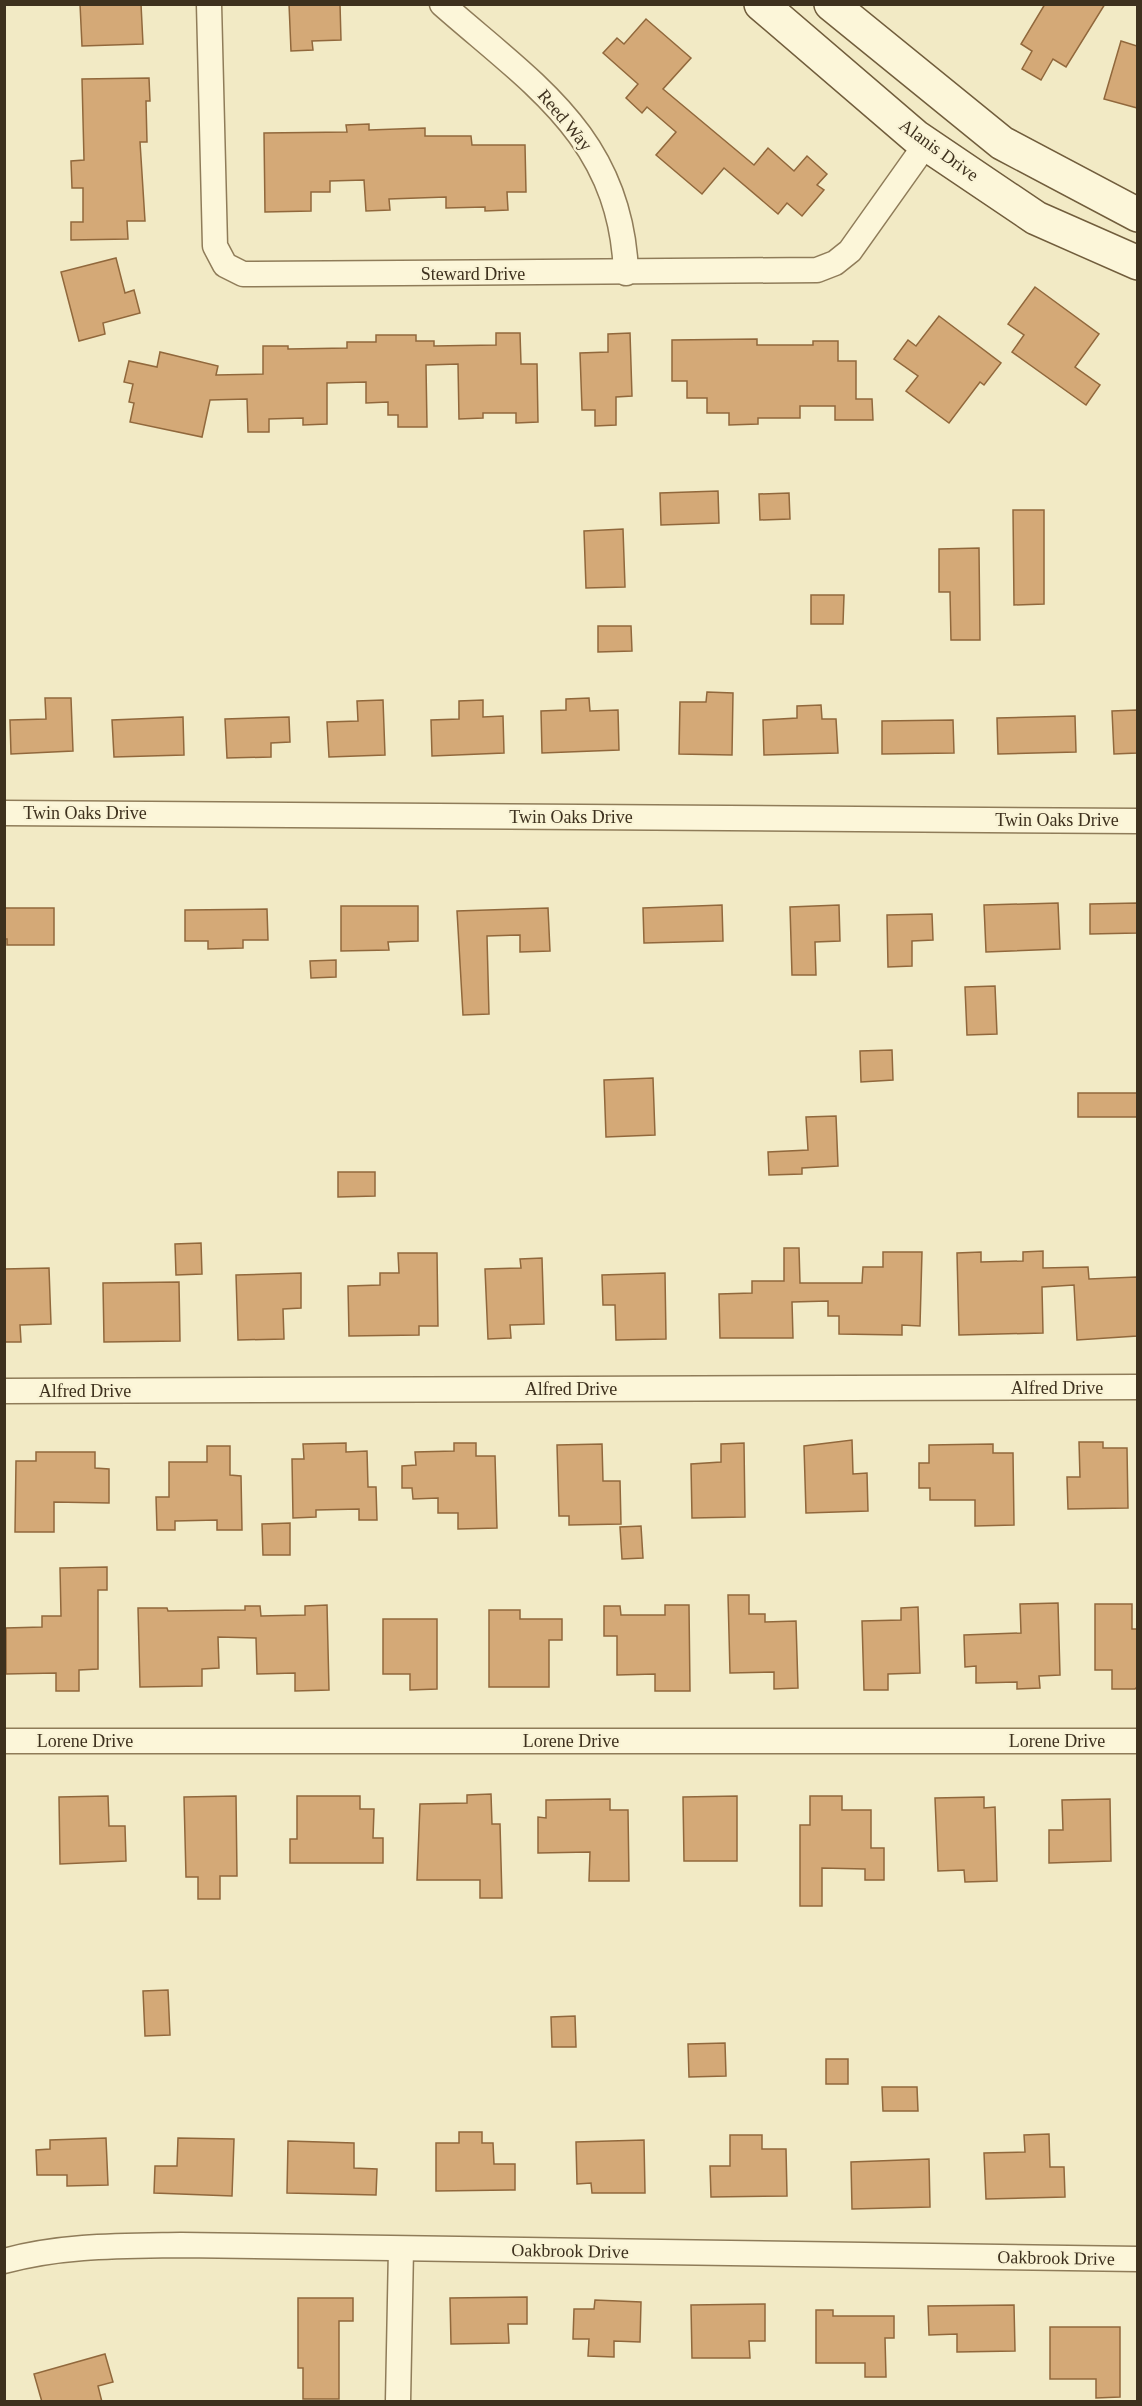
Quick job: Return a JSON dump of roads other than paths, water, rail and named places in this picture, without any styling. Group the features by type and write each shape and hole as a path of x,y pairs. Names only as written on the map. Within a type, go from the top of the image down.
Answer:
{"main road":[{"name":"Alanis Drive","path":"761,4 926,144 1036,218 1137,263"},
{"path":"831,4 1002,143 1137,215"}],"street":[{"name":"Steward Drive","path":"209,4 214,246 218,256 233,271 254,274 817,270 835,263 850,251 926,144"},
{"name":"Reed Way","path":"442,4 552,100 588,143 613,193 625,248 626,273"},
{"name":"Twin Oaks Drive","path":"4,813 1137,821"},
{"name":"Alfred Drive","path":"4,1391 1137,1387"},
{"name":"Lorene Drive","path":"4,1741 1137,1741"},
{"name":"Oakbrook Drive","path":"4,2261 39,2251 69,2247 181,2245 1137,2259"},
{"path":"398,2402 401,2249"}]}
